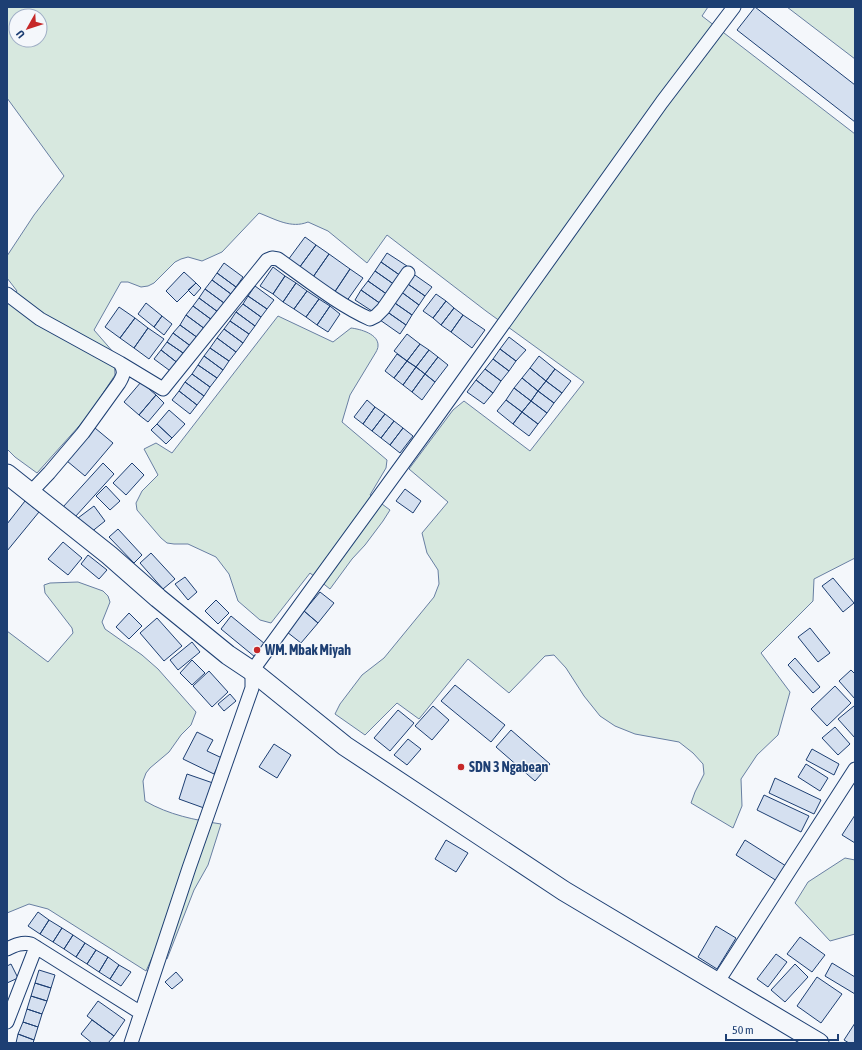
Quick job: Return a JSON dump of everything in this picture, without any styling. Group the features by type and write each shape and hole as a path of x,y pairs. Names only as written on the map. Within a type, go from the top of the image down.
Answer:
{"street":[{"path":"131,1043 189,868 252,688 252,671 429,428 662,102 734,7"},
{"path":"7,294 40,319 120,363 163,389 267,260 272,258 278,259 334,299 370,319 383,310 408,273"},
{"path":"30,493 83,433 119,383 124,372 120,363"},
{"path":"7,474 109,555 158,598 228,655 252,671 345,746 564,891 819,1043"},
{"path":"717,983 855,769"},
{"path":"7,949 18,944 26,943 36,947 141,1013"},
{"path":"8,1018 36,947"}],"shaded area":[{"path":"7,7 708,7 702,16 855,134 855,558 814,579 813,601 761,653 790,692 778,735 757,755 741,779 742,806 733,828 691,803 704,774 703,764 693,753 679,742 635,734 615,726 600,716 584,696 566,668 554,655 545,656 509,693 468,659 419,719 397,703 365,735 335,714 340,704 362,675 384,658 434,597 439,584 438,570 427,553 422,533 448,502 409,469 453,410 464,401 530,451 584,382 486,311 387,235 367,263 328,231 308,222 302,224 289,224 259,213 222,252 202,261 188,257 181,259 175,262 154,283 148,286 141,287 128,282 121,282 94,330 114,353 115,375 88,416 37,473 15,457 7,449 7,304 17,291 7,278 7,256 34,215 64,176 7,98"},
{"path":"787,7 855,7 855,59"},
{"path":"278,316 333,342 351,328 364,331 375,338 378,346 376,352 350,395 342,422 387,460 386,468 370,495 390,510 365,545 352,559 330,589 310,573 271,623 260,620 238,601 229,574 216,557 188,544 167,543 137,510 136,503 142,491 158,475 144,449 156,443 172,453"},
{"path":"78,582 103,591 108,596 110,602 102,622 105,629 142,655 158,669 196,712 191,725 181,735 169,752 146,773 143,781 145,801 163,810 192,819 221,824 208,865 194,890 167,959 155,951 146,971 48,909 29,904 7,913 7,631 48,662 73,633 72,628 45,593 44,585 50,583"},
{"path":"845,858 855,860 855,934 830,941 795,903 808,882"}],"building":[{"path":"755,7 855,85 855,122 737,30"},
{"path":"305,237 316,245 299,268 288,260"},
{"path":"316,245 329,254 313,277 299,268"},
{"path":"387,253 407,266 401,276 381,262"},
{"path":"329,254 350,269 334,293 313,277"},
{"path":"381,262 401,276 395,285 375,271"},
{"path":"224,263 243,277 236,287 217,273"},
{"path":"273,267 285,276 273,294 260,286"},
{"path":"350,269 363,278 346,302 334,293"},
{"path":"375,271 395,285 388,295 368,281"},
{"path":"184,272 196,283 177,302 166,291"},
{"path":"217,273 236,287 231,294 212,280"},
{"path":"412,273 432,287 425,296 405,282"},
{"path":"285,276 296,283 283,302 273,294"},
{"path":"212,280 231,294 224,303 205,289"},
{"path":"368,281 388,295 381,304 361,290"},
{"path":"405,282 425,296 419,305 400,291"},
{"path":"196,283 201,288 194,296 188,290"},
{"path":"296,283 307,291 294,309 283,302"},
{"path":"255,286 274,300 267,309 248,296"},
{"path":"205,289 224,303 218,312 199,298"},
{"path":"361,290 381,304 375,313 355,300"},
{"path":"307,291 319,299 306,317 294,309"},
{"path":"400,291 419,305 412,315 392,301"},
{"path":"436,294 446,301 433,318 423,311"},
{"path":"248,296 267,309 261,317 243,304"},
{"path":"199,298 218,312 212,320 193,306"},
{"path":"319,299 330,306 317,325 306,317"},
{"path":"392,301 412,315 406,325 386,311"},
{"path":"446,301 454,308 441,325 433,318"},
{"path":"146,303 162,316 154,327 138,314"},
{"path":"243,304 261,317 255,326 236,312"},
{"path":"193,306 212,320 205,329 186,315"},
{"path":"330,306 340,314 328,332 317,325"},
{"path":"119,307 135,318 120,338 105,327"},
{"path":"454,308 463,315 451,332 441,325"},
{"path":"386,311 406,325 400,334 380,320"},
{"path":"236,312 255,326 249,334 230,321"},
{"path":"186,315 205,329 198,338 180,325"},
{"path":"463,315 485,330 472,348 451,332"},
{"path":"162,316 172,324 164,335 154,327"},
{"path":"135,318 148,328 134,348 120,338"},
{"path":"230,321 249,334 243,343 224,329"},
{"path":"180,325 198,338 192,347 173,333"},
{"path":"148,328 164,339 149,359 134,348"},
{"path":"224,329 243,343 236,352 217,338"},
{"path":"173,333 192,347 186,355 167,342"},
{"path":"407,334 420,344 407,361 394,351"},
{"path":"509,337 526,350 516,361 500,349"},
{"path":"217,338 236,352 229,361 210,348"},
{"path":"167,342 186,355 179,364 161,350"},
{"path":"420,344 429,350 416,367 407,361"},
{"path":"210,348 229,361 223,370 204,356"},
{"path":"500,349 516,361 509,371 493,359"},
{"path":"161,350 179,364 173,373 154,359"},
{"path":"429,350 438,357 425,374 416,367"},
{"path":"397,354 407,361 394,378 385,371"},
{"path":"204,356 223,370 217,378 198,365"},
{"path":"539,356 555,369 546,381 530,368"},
{"path":"438,357 448,365 435,382 425,374"},
{"path":"493,359 509,371 501,381 485,369"},
{"path":"407,361 416,367 403,385 394,378"},
{"path":"198,365 217,378 210,387 192,374"},
{"path":"416,367 425,374 412,392 403,385"},
{"path":"530,368 546,381 538,391 522,378"},
{"path":"485,369 501,381 493,393 476,380"},
{"path":"555,369 571,381 562,393 546,381"},
{"path":"192,374 210,387 204,396 185,382"},
{"path":"425,374 435,382 422,400 412,392"},
{"path":"522,378 538,391 531,401 514,388"},
{"path":"476,380 493,393 484,404 467,392"},
{"path":"546,381 562,393 554,403 538,391"},
{"path":"141,382 156,395 139,415 124,402"},
{"path":"185,382 204,396 197,405 179,391"},
{"path":"514,388 531,401 522,412 506,400"},
{"path":"179,391 197,405 190,414 172,400"},
{"path":"538,391 554,403 547,413 531,401"},
{"path":"156,395 164,403 148,422 139,415"},
{"path":"367,400 375,407 363,424 354,417"},
{"path":"506,400 522,412 513,424 497,411"},
{"path":"531,401 547,413 538,424 522,412"},
{"path":"375,407 385,414 372,431 363,424"},
{"path":"169,410 185,424 172,438 157,424"},
{"path":"522,412 538,424 529,436 513,424"},
{"path":"385,414 394,421 381,438 372,431"},
{"path":"394,421 403,428 390,445 381,438"},
{"path":"157,424 172,438 166,444 151,430"},
{"path":"95,428 113,443 85,476 67,461"},
{"path":"403,428 413,436 400,453 390,445"},
{"path":"103,463 114,474 75,517 63,507"},
{"path":"132,463 144,475 126,495 113,483"},
{"path":"106,486 120,501 110,510 96,496"},
{"path":"405,489 421,501 413,513 396,501"},
{"path":"25,501 39,512 7,551 7,524"},
{"path":"94,506 105,521 90,533 78,518"},
{"path":"118,529 142,555 134,563 109,537"},
{"path":"63,542 82,558 68,575 48,559"},
{"path":"151,553 175,579 163,589 140,563"},
{"path":"88,555 107,570 99,579 81,564"},
{"path":"185,577 197,592 188,600 175,584"},
{"path":"833,578 854,603 843,612 822,586"},
{"path":"320,592 334,603 318,623 304,611"},
{"path":"216,600 229,613 218,624 205,611"},
{"path":"304,611 318,623 301,643 287,632"},
{"path":"129,613 142,626 129,639 116,627"},
{"path":"231,616 265,644 255,657 221,629"},
{"path":"157,618 182,646 164,661 140,633"},
{"path":"810,628 830,653 818,662 798,637"},
{"path":"192,642 200,652 178,670 170,660"},
{"path":"795,658 820,687 813,693 788,665"},
{"path":"192,660 205,673 192,685 180,673"},
{"path":"851,670 855,674 855,699 839,681"},
{"path":"209,671 228,692 212,707 193,686"},
{"path":"455,685 505,725 491,742 441,701"},
{"path":"835,686 851,703 827,726 811,709"},
{"path":"230,694 236,701 224,711 218,704"},
{"path":"433,706 449,720 432,740 415,726"},
{"path":"854,706 855,707 855,738 838,719"},
{"path":"398,710 414,723 390,751 374,738"},
{"path":"835,727 850,744 838,755 822,738"},
{"path":"511,730 550,764 535,781 496,747"},
{"path":"197,732 213,740 207,751 222,758 214,774 183,759"},
{"path":"408,739 421,749 407,765 394,755"},
{"path":"274,744 291,755 277,778 259,767"},
{"path":"812,749 839,764 834,775 806,760"},
{"path":"806,764 828,778 820,791 798,777"},
{"path":"187,774 213,783 204,808 179,799"},
{"path":"775,778 821,800 814,814 769,793"},
{"path":"764,795 809,816 801,832 757,810"},
{"path":"855,815 855,843 842,835"},
{"path":"446,840 468,853 456,872 435,859"},
{"path":"745,840 786,866 777,881 736,855"},
{"path":"38,912 49,920 40,934 28,926"},
{"path":"49,920 62,928 53,942 40,934"},
{"path":"716,926 736,938 717,969 698,957"},
{"path":"62,928 73,935 64,949 53,942"},
{"path":"73,935 85,943 76,957 64,949"},
{"path":"800,937 825,955 812,972 787,954"},
{"path":"85,943 96,950 87,964 76,957"},
{"path":"96,950 108,957 99,972 87,964"},
{"path":"776,954 787,962 768,987 757,979"},
{"path":"108,957 119,965 110,979 99,972"},
{"path":"832,963 855,977 855,994 825,976"},
{"path":"11,964 18,978 7,983 7,966"},
{"path":"795,964 808,977 785,1002 771,990"},
{"path":"119,965 131,972 121,986 110,979"},
{"path":"39,970 55,975 51,988 35,983"},
{"path":"176,972 183,980 172,989 165,982"},
{"path":"817,977 842,994 821,1023 797,1006"},
{"path":"35,983 51,988 47,1001 31,996"},
{"path":"31,996 47,1001 42,1014 27,1009"},
{"path":"98,1001 125,1020 114,1036 87,1016"},
{"path":"27,1009 42,1014 38,1027 23,1022"},
{"path":"92,1020 114,1036 108,1043 92,1043 81,1034"},
{"path":"23,1022 38,1027 34,1040 18,1034"},
{"path":"855,1023 855,1043 849,1043 844,1040"},
{"path":"18,1034 34,1040 33,1043 16,1043"}],"place":[{"name":"WM. Mbak Miyah","path":"257,650"},
{"name":"SDN 3 Ngabean","path":"461,767"}]}
